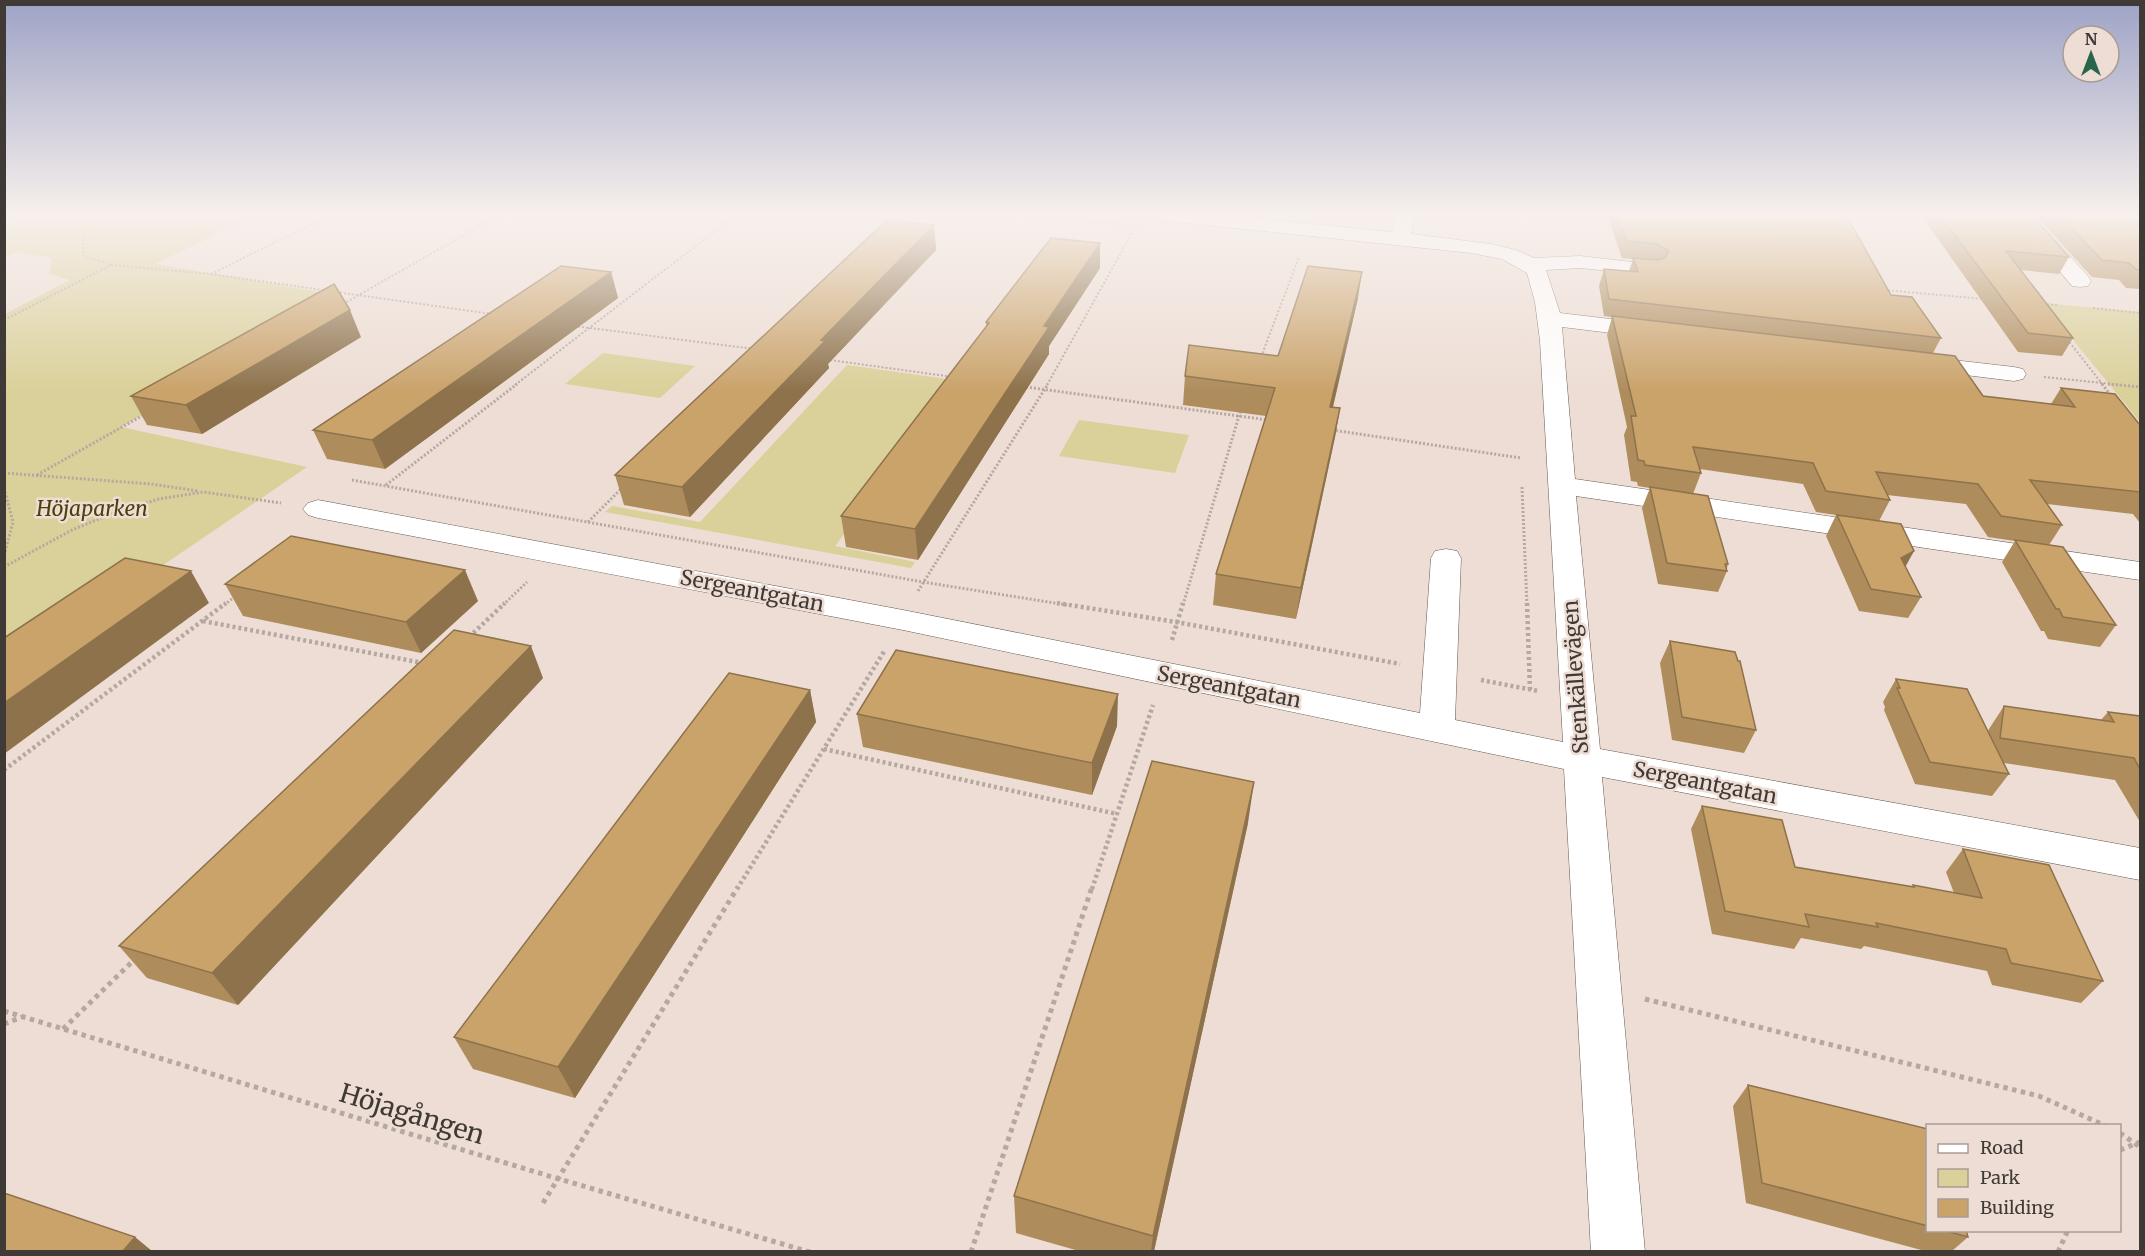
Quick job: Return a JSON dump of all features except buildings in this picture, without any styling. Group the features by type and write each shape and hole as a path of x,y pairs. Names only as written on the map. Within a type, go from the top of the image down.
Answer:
{"street":[{"name":"Stenkällevägen","path":"1537,274 1550,319 1561,485 1580,699 1582,759 1618,1251"},
{"path":"2074,274 2080,281"},
{"path":"1550,319 1669,333"},
{"path":"1895,360 2014,374"},
{"path":"1561,485 2140,571"},
{"name":"Sergeantgatan","path":"318,509 903,620 1582,759 2140,864"},
{"path":"1437,728 1446,558"}],"path":[{"path":"4,320 94,274"},
{"path":"207,274 497,315"},
{"path":"338,307 396,274"},
{"path":"660,274 386,485 923,582 1176,622 1580,699"},
{"path":"543,1203 903,620 923,582 1044,390 1109,274"},
{"path":"1259,362 1292,274"},
{"path":"1875,289 1992,299"},
{"path":"2046,312 2039,303 2062,306"},
{"path":"2085,308 2140,313"},
{"path":"566,325 764,350"},
{"path":"2067,339 2114,399"},
{"path":"823,358 963,378"},
{"path":"2014,374 2140,387"},
{"path":"1021,386 1274,421"},
{"path":"971,1251 1164,674 1176,622 1242,405"},
{"path":"37,475 151,411"},
{"path":"1321,428 1521,458 1521,469"},
{"path":"4,473 151,484 318,509"},
{"path":"464,642 630,481"},
{"path":"1522,481 1530,690"},
{"path":"4,488 12,509 15,529 5,555"},
{"path":"4,567 72,530 116,512 159,499 203,492"},
{"path":"4,770 240,593"},
{"path":"202,621 428,664"},
{"path":"824,749 1117,814"},
{"path":"63,1029 140,955"},
{"path":"1599,988 2039,1096 2104,1124"},
{"name":"Höjagången","path":"4,1011 559,1179 810,1251"},
{"path":"4,1024 22,1017"},
{"path":"2121,1135 2139,1144"},
{"path":"2121,1150 2139,1144"},
{"path":"2058,1251 2067,1232"}],"green space":[{"name":"Höjaparken","path":"49,274 212,274 343,296 121,427 307,467 5,673 5,314 70,280"},
{"path":"2043,303 2140,312 2140,422"},
{"path":"603,353 695,366 660,398 565,384"},
{"path":"847,365 961,381 835,546 915,562 911,568 605,512 612,506 700,522"},
{"path":"1079,420 1189,435 1175,473 1059,456"}]}
